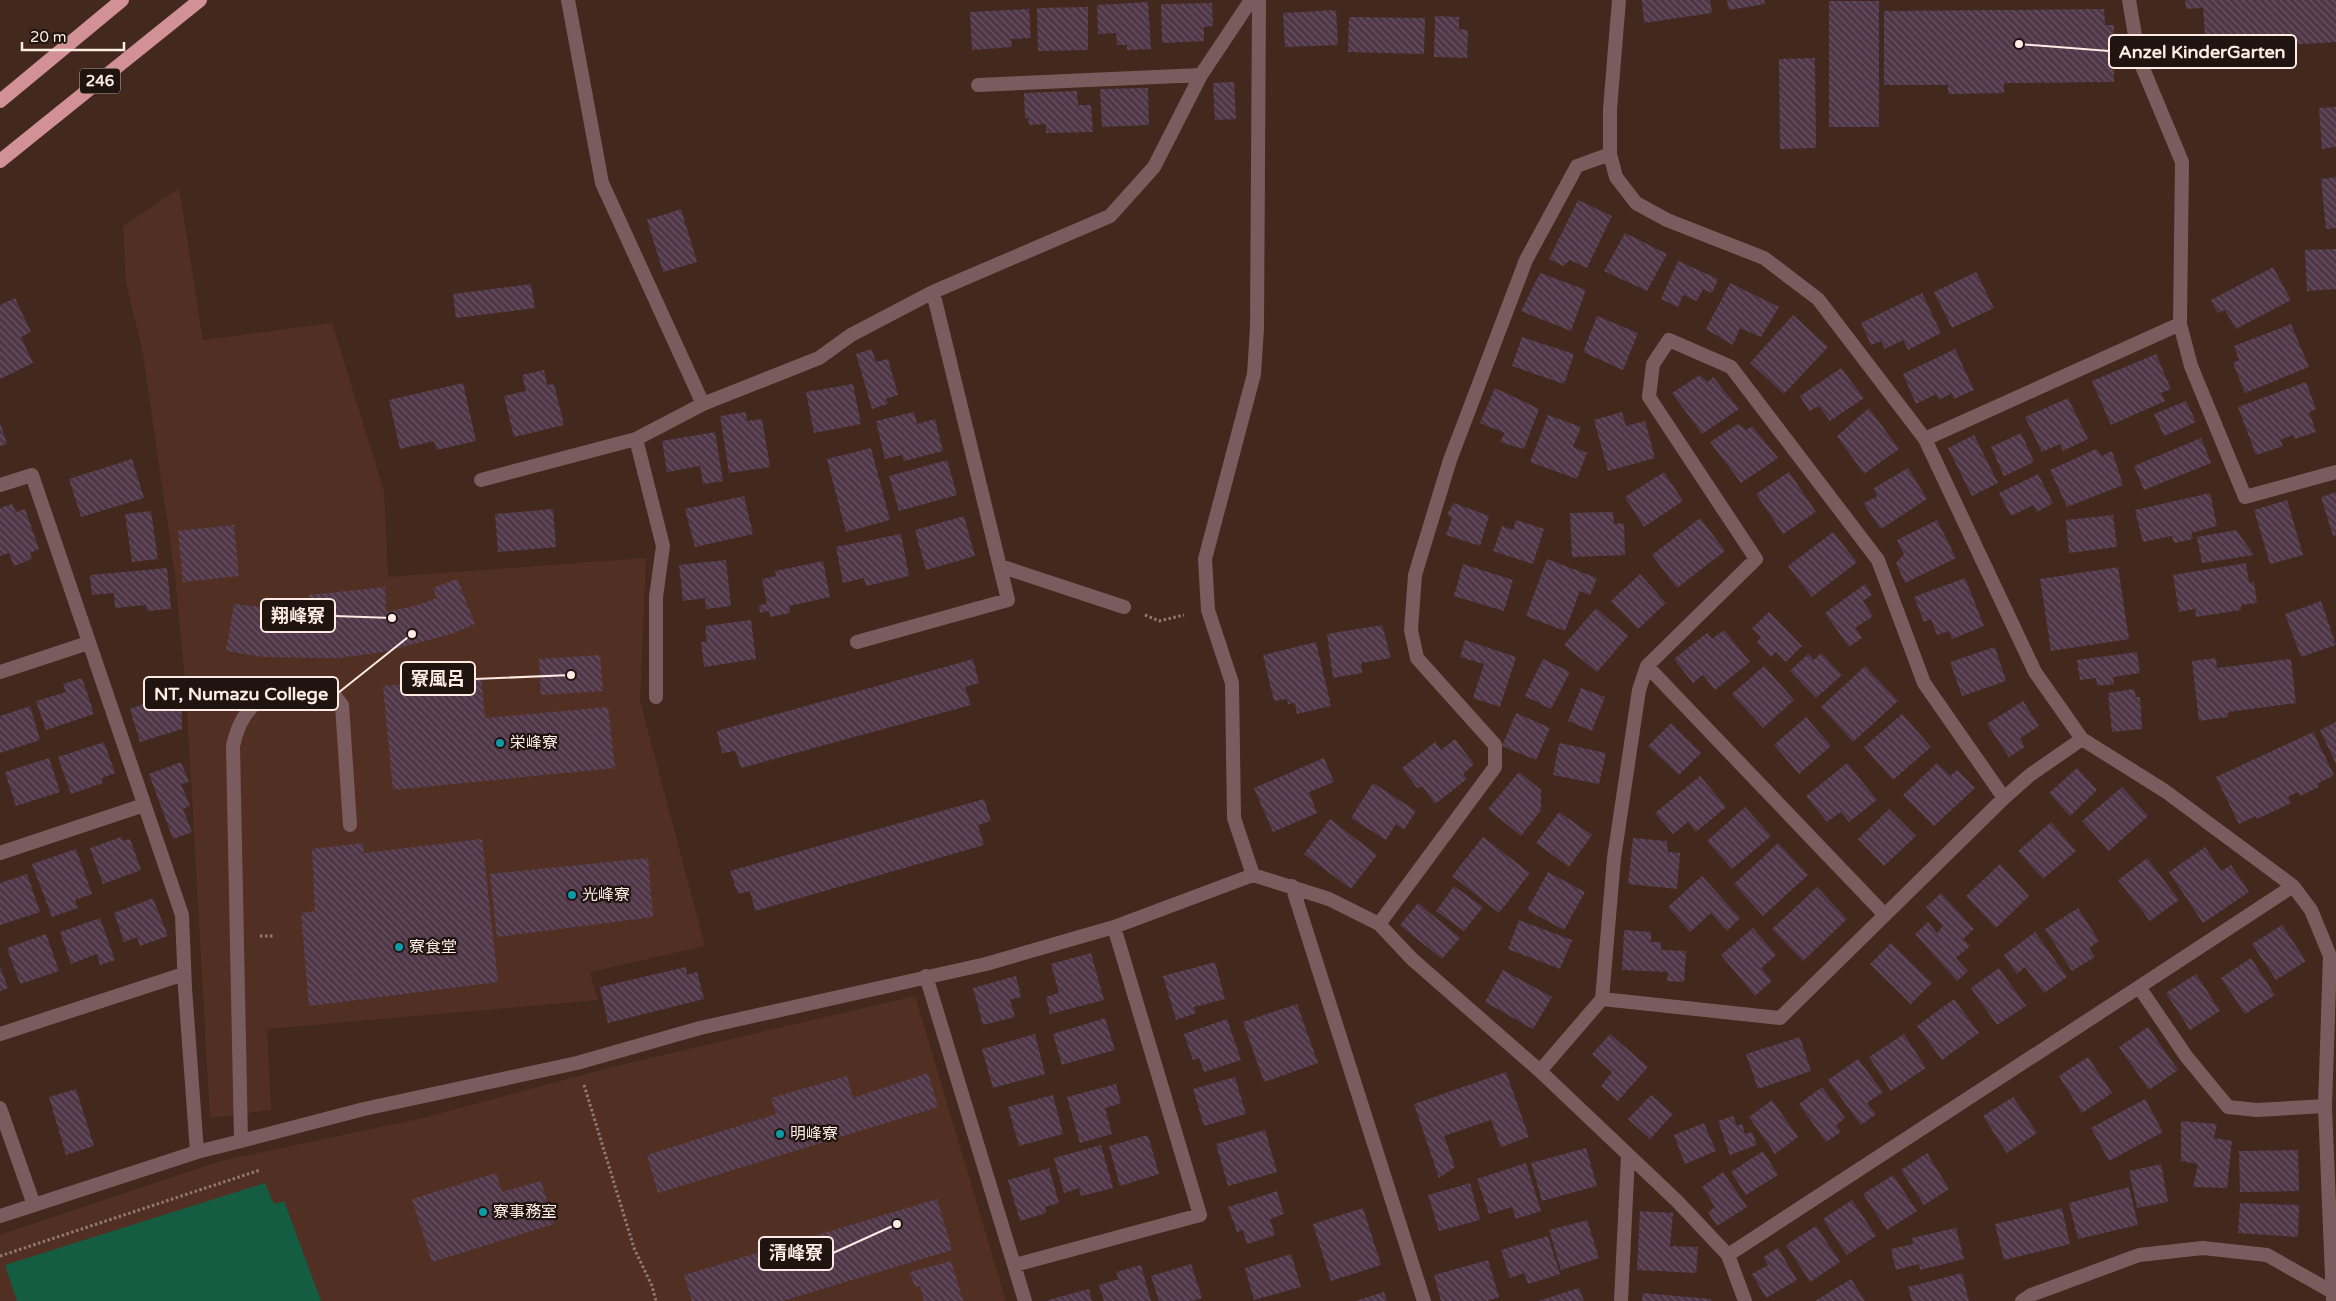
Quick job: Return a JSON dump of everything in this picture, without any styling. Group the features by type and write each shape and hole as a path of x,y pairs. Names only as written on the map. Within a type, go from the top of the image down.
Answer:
{"highway":[{"path":"0,101 122,0"},
{"name":"246","path":"0,161 200,0"}],"street":[{"path":"568,0 602,183 703,404"},
{"path":"480,480 636,439 703,404 819,358 851,336 933,292 1110,216 1154,167 1201,75 1251,0"},
{"path":"1253,875 1234,818 1232,683 1208,610 1205,559 1254,374 1257,328 1259,0"},
{"path":"1619,0 1610,109 1610,154 1616,177 1636,203 1668,220 1764,258 1818,299 1925,440 2035,672 2082,739 2166,791 2293,886 2311,910 2330,956 2325,1106 2334,1296"},
{"path":"2129,0 2139,59 2182,162 2180,324 2191,366 2245,497 2336,472"},
{"path":"978,85 1201,75"},
{"path":"1378,924 1495,767 1495,745 1417,658 1411,630 1415,575 1450,460 1526,260 1577,166 1610,154"},
{"path":"857,642 1008,600 933,292"},
{"path":"1925,440 2180,324"},
{"path":"1540,1071 1602,999 1614,858 1639,690 1647,666 1756,559 1649,397 1653,364 1669,340 1731,367 1878,560 1924,683 2004,798"},
{"path":"636,439 662,546 656,597 656,697"},
{"path":"0,485 32,475 182,915 184,974 197,1152"},
{"path":"1000,566 1124,606"},
{"path":"0,672 88,643"},
{"path":"1647,666 1884,914"},
{"path":"241,1141 233,746 238,725 252,704 271,695 331,691 342,705 350,825"},
{"path":"1602,999 1780,1018 2004,798 2030,775 2082,739"},
{"path":"0,853 144,805"},
{"path":"0,1216 197,1152 364,1109 577,1063 700,1028 986,964 1114,927 1253,875 1329,899 1378,924 1412,959 1540,1071 1677,1201 1728,1255 1745,1301"},
{"path":"1292,886 1424,1301"},
{"path":"1728,1255 2293,886"},
{"path":"1015,1265 1200,1215 1114,927"},
{"path":"0,1034 184,974"},
{"path":"926,976 1025,1301"},
{"path":"2139,987 2186,1056 2228,1107 2257,1110 2325,1106"},
{"path":"0,1108 34,1205"},
{"path":"1621,1301 1628,1155"},
{"path":"2022,1301 2031,1295 2139,1255 2203,1248 2267,1255 2334,1296"}],"path":[{"path":"1124,606 1159,621 1208,610"},
{"path":"577,1063 634,1248 652,1286 656,1301"},
{"path":"0,1256 260,1170"}],"shaded area":[{"path":"179,188 203,340 332,323 384,491 388,577 646,558 640,701 705,946 590,972 598,1000 267,1029 271,1110 210,1118 186,691 175,575 143,354 126,282 123,226"},
{"path":"915,996 1006,1301 0,1301 0,1235 220,1161 419,1119 612,1067"}],"green space":[{"path":"265,1183 274,1204 284,1201 321,1301 17,1301 5,1265"}],"building":[{"path":"1642,0 1710,0 1712,13 1644,23"},
{"path":"1727,0 1764,0 1765,4 1729,10"},
{"path":"2185,0 2336,0 2336,42 2206,50 2203,8 2186,9"},
{"path":"1829,1 1879,1 1879,127 1829,127"},
{"path":"1148,2 1151,49 1127,50 1127,45 1117,45 1116,33 1098,34 1097,5"},
{"path":"1212,3 1213,26 1204,27 1204,41 1162,43 1161,4"},
{"path":"1088,7 1088,50 1038,51 1037,8"},
{"path":"1029,9 1031,38 1011,39 1012,47 972,50 970,12"},
{"path":"2104,9 2105,25 2114,25 2114,82 2004,83 2004,93 1948,94 1948,85 1884,85 1884,11"},
{"path":"1336,10 1338,45 1285,47 1283,13"},
{"path":"1435,16 1459,17 1459,29 1468,30 1467,58 1434,57"},
{"path":"1349,17 1425,18 1424,54 1348,52"},
{"path":"1815,58 1816,148 1780,149 1779,59"},
{"path":"1234,82 1236,119 1215,120 1213,83"},
{"path":"1148,88 1149,125 1102,127 1100,89"},
{"path":"1077,91 1078,105 1091,105 1093,132 1046,133 1046,124 1029,125 1028,118 1025,118 1024,93"},
{"path":"2336,107 2336,147 2322,149 2319,108"},
{"path":"2336,177 2336,228 2326,229 2321,179"},
{"path":"1578,200 1612,216 1587,268 1570,260 1563,266 1549,259"},
{"path":"681,209 697,262 663,272 647,220"},
{"path":"1625,233 1667,254 1647,291 1604,271"},
{"path":"2336,249 2336,289 2307,291 2305,250"},
{"path":"1678,261 1718,279 1712,293 1703,289 1697,301 1683,295 1678,307 1661,299"},
{"path":"2273,267 2291,300 2236,329 2225,310 2218,313 2211,300"},
{"path":"1976,272 1994,308 1952,328 1934,292"},
{"path":"1540,273 1586,290 1571,331 1521,311"},
{"path":"1730,283 1779,307 1761,337 1740,328 1733,345 1706,329"},
{"path":"531,284 535,308 456,318 453,294"},
{"path":"1922,293 1941,333 1908,350 1903,340 1885,349 1881,341 1871,345 1861,323"},
{"path":"15,298 31,332 21,337 33,363 0,379 0,305"},
{"path":"1793,315 1828,347 1784,394 1750,363"},
{"path":"1597,316 1638,333 1623,370 1583,352"},
{"path":"2291,324 2309,367 2245,393 2233,363 2239,360 2234,346"},
{"path":"1522,337 1574,354 1564,384 1512,366"},
{"path":"872,349 876,362 888,359 898,395 886,399 888,404 872,409 856,354"},
{"path":"1955,349 1974,390 1954,399 1952,393 1939,400 1936,394 1916,404 1903,374"},
{"path":"2156,354 2171,389 2161,393 2165,401 2111,425 2092,381"},
{"path":"1841,368 1864,398 1830,421 1819,406 1809,411 1800,396"},
{"path":"544,370 547,385 554,384 564,425 514,437 504,396 526,391 522,375"},
{"path":"1700,375 1708,382 1713,377 1739,409 1702,434 1672,393"},
{"path":"2306,382 2316,409 2309,412 2316,432 2295,439 2293,435 2280,440 2283,446 2256,455 2238,407"},
{"path":"463,383 476,441 437,450 434,441 400,449 389,400"},
{"path":"853,384 861,424 814,433 806,392"},
{"path":"1495,388 1539,409 1524,449 1500,442 1505,433 1480,423"},
{"path":"2068,398 2088,439 2063,451 2060,444 2042,452 2025,417"},
{"path":"2186,401 2196,422 2164,436 2154,414"},
{"path":"1869,408 1899,449 1864,474 1837,436"},
{"path":"746,412 747,421 762,419 770,467 729,473 720,416"},
{"path":"914,412 917,424 935,419 943,451 904,461 902,455 885,459 876,421"},
{"path":"1622,412 1626,426 1645,421 1655,458 1608,471 1594,420"},
{"path":"1548,415 1581,427 1573,447 1587,453 1577,479 1530,462"},
{"path":"0,423 7,444 0,446"},
{"path":"1738,424 1746,430 1752,426 1778,458 1741,483 1710,442"},
{"path":"715,432 723,481 703,484 700,466 667,472 662,441"},
{"path":"2021,433 2034,462 2004,476 1991,447"},
{"path":"1974,435 1998,483 1972,496 1948,448"},
{"path":"2201,438 2211,463 2144,490 2134,466"},
{"path":"871,448 890,520 846,532 827,459"},
{"path":"2096,449 2102,456 2112,451 2123,485 2067,507 2050,470"},
{"path":"132,459 144,498 81,517 69,479"},
{"path":"947,460 957,495 899,511 889,476"},
{"path":"1908,468 1927,499 1881,529 1863,503 1877,497 1874,488"},
{"path":"1664,472 1683,501 1644,527 1625,497"},
{"path":"1789,472 1816,512 1783,534 1756,494"},
{"path":"2038,474 2053,503 2037,512 2033,505 2011,516 1999,493"},
{"path":"2336,492 2336,535 2333,536 2321,497"},
{"path":"2210,493 2217,526 2191,533 2193,539 2174,543 2172,536 2143,542 2135,510"},
{"path":"744,496 753,534 695,547 685,509"},
{"path":"2287,500 2303,555 2270,564 2254,510"},
{"path":"1454,503 1489,516 1480,546 1446,535 1452,519 1447,514"},
{"path":"12,504 16,512 25,509 39,549 30,553 32,559 14,566 9,553 0,556 0,508"},
{"path":"553,509 556,547 498,552 495,514"},
{"path":"151,511 158,559 132,562 125,514"},
{"path":"1613,512 1614,524 1624,523 1625,555 1572,557 1570,513"},
{"path":"2113,515 2117,547 2069,553 2066,520"},
{"path":"964,516 975,556 926,570 915,530"},
{"path":"1700,518 1725,551 1677,588 1652,555"},
{"path":"1516,520 1544,529 1533,564 1493,551 1502,526 1513,530"},
{"path":"1937,520 1956,558 1905,583 1896,563 1904,554 1897,540"},
{"path":"234,525 239,576 183,582 178,531"},
{"path":"2236,530 2254,555 2202,563 2197,537"},
{"path":"1833,532 1857,562 1812,597 1788,566"},
{"path":"901,534 909,576 866,586 864,578 843,583 836,547"},
{"path":"1547,559 1597,578 1590,595 1580,591 1565,631 1526,616"},
{"path":"726,560 731,606 706,609 705,598 683,601 679,565"},
{"path":"823,561 830,597 789,606 790,613 770,617 769,611 760,613 759,605 767,604 762,579 776,576 775,571"},
{"path":"2246,563 2249,583 2254,582 2257,603 2241,605 2241,610 2196,617 2195,609 2179,612 2173,575"},
{"path":"1463,564 1513,580 1504,611 1454,596"},
{"path":"2118,567 2129,639 2051,651 2040,579"},
{"path":"167,568 171,609 147,611 146,605 115,608 114,593 92,595 90,575"},
{"path":"1640,574 1666,603 1638,629 1611,601"},
{"path":"1965,578 1984,626 1952,639 1949,631 1937,635 1931,619 1924,622 1914,597"},
{"path":"457,579 475,624 451,634 383,652 338,658 263,657 226,651 234,604 261,607 260,617 310,620 309,595 385,587 386,612 415,606 437,598 433,588"},
{"path":"1865,584 1872,595 1863,601 1873,616 1855,628 1862,638 1849,647 1825,613"},
{"path":"2321,601 2336,645 2301,657 2285,614"},
{"path":"1596,608 1628,636 1597,672 1564,645"},
{"path":"1769,612 1802,646 1786,662 1776,652 1771,657 1757,642 1761,637 1752,628"},
{"path":"751,620 756,659 704,667 701,642 707,642 705,626"},
{"path":"1382,625 1391,658 1361,663 1362,673 1333,678 1327,634"},
{"path":"1724,630 1750,662 1715,690 1703,675 1693,683 1674,659 1707,633 1712,639"},
{"path":"1465,640 1516,657 1500,707 1473,698 1484,664 1460,657"},
{"path":"1316,642 1331,706 1297,714 1295,703 1288,704 1287,699 1274,701 1263,655"},
{"path":"1995,647 2006,681 1962,696 1950,662"},
{"path":"2137,652 2140,673 2113,677 2114,684 2097,686 2096,678 2080,680 2077,660"},
{"path":"1821,653 1842,675 1816,698 1790,671 1808,654 1814,660"},
{"path":"600,655 603,691 541,695 539,659"},
{"path":"2216,658 2217,668 2291,659 2296,703 2228,712 2228,717 2199,721 2192,661"},
{"path":"973,659 979,683 965,687 971,705 741,768 735,751 722,753 717,731"},
{"path":"1543,659 1570,672 1551,709 1525,696"},
{"path":"1764,666 1794,700 1763,728 1732,694"},
{"path":"1865,666 1898,701 1853,742 1821,707"},
{"path":"82,678 94,714 46,730 36,701 66,692 63,684"},
{"name":"栄峰寮","path":"481,678 485,718 608,707 615,768 393,790 383,686"},
{"path":"1581,688 1605,697 1592,731 1568,721"},
{"path":"2134,689 2136,697 2140,697 2142,729 2112,732 2108,693"},
{"path":"181,690 182,729 140,742 130,709"},
{"path":"2023,701 2039,726 2020,738 2025,747 2009,757 1987,724"},
{"path":"30,706 40,740 0,753 0,716"},
{"path":"1516,713 1550,728 1536,760 1502,746"},
{"path":"1902,714 1931,747 1893,780 1864,747"},
{"path":"1806,717 1831,746 1799,774 1774,745"},
{"path":"2336,722 2336,764 2320,730"},
{"path":"1671,723 1701,753 1679,775 1648,746"},
{"path":"2313,732 2334,775 2317,784 2319,787 2300,796 2298,792 2288,797 2291,803 2257,819 2256,816 2239,824 2216,777"},
{"path":"1455,739 1474,764 1463,774 1467,779 1435,804 1423,787 1417,788 1402,768 1435,742 1441,750"},
{"path":"104,742 115,773 102,778 103,783 71,794 58,757"},
{"path":"1559,743 1606,753 1599,784 1553,775"},
{"path":"49,758 60,792 16,806 5,772"},
{"path":"1324,758 1334,782 1309,792 1317,813 1273,832 1254,788"},
{"path":"181,762 189,782 181,784 190,806 183,809 192,832 173,839 149,774"},
{"path":"1847,763 1877,800 1849,822 1841,812 1827,822 1806,796"},
{"path":"1937,763 1950,776 1957,770 1975,788 1934,826 1903,795"},
{"path":"2077,768 2097,790 2070,816 2049,793"},
{"path":"1519,772 1541,790 1541,810 1521,836 1488,809"},
{"path":"1700,776 1726,807 1696,832 1688,822 1673,834 1655,813"},
{"path":"1373,783 1416,811 1404,830 1396,824 1386,840 1351,818"},
{"path":"2122,787 2148,816 2109,851 2082,821"},
{"path":"984,799 991,821 978,825 984,845 755,911 750,891 738,894 730,871"},
{"path":"1745,807 1771,836 1732,869 1707,841"},
{"path":"1889,809 1916,836 1884,866 1858,839"},
{"path":"1559,812 1592,835 1569,867 1536,843"},
{"path":"1330,819 1377,855 1351,889 1304,854"},
{"path":"2051,822 2076,851 2043,879 2018,851"},
{"path":"121,837 122,841 130,839 141,870 103,884 90,848"},
{"path":"1483,837 1530,873 1499,913 1452,876"},
{"path":"1633,838 1667,841 1668,852 1680,853 1677,889 1628,884"},
{"name":"寮食堂","path":"482,839 498,982 309,1006 301,913 315,911 312,849 363,843 364,853"},
{"path":"1778,843 1808,875 1763,916 1734,884"},
{"path":"2205,847 2221,871 2231,865 2249,892 2203,923 2169,872"},
{"path":"76,849 92,894 75,900 78,908 52,917 32,864"},
{"name":"光峰寮","path":"648,858 653,917 497,937 490,874"},
{"path":"2147,858 2179,900 2150,921 2118,880"},
{"path":"2000,864 2029,896 1996,928 1966,896"},
{"path":"1548,872 1585,892 1564,930 1527,910"},
{"path":"27,874 40,912 0,925 0,883"},
{"path":"1702,876 1740,918 1727,931 1711,913 1690,932 1668,907"},
{"path":"1454,886 1483,907 1464,931 1436,911"},
{"path":"1817,887 1847,919 1803,961 1772,929"},
{"path":"1941,893 1974,929 1963,939 1970,946 1956,958 1968,971 1957,981 1915,934 1928,922 1937,933 1943,926 1926,907"},
{"path":"153,898 168,936 140,946 137,937 124,942 114,913"},
{"path":"1418,903 1460,938 1442,959 1400,925"},
{"path":"2078,908 2099,941 2089,948 2095,957 2072,971 2045,929"},
{"path":"100,918 115,960 100,965 97,954 71,964 60,932"},
{"path":"1519,920 1572,940 1560,969 1508,949"},
{"path":"2282,925 2306,961 2276,980 2252,944"},
{"path":"1753,928 1776,955 1761,968 1772,981 1755,996 1721,955"},
{"path":"1624,930 1651,932 1651,942 1661,942 1661,950 1686,951 1684,982 1667,981 1668,972 1622,970"},
{"path":"2035,932 2067,977 2044,993 2025,967 2017,974 2004,955"},
{"path":"46,934 59,971 20,984 7,948"},
{"path":"1891,943 1932,983 1911,1004 1870,964"},
{"path":"1091,953 1104,1000 1050,1014 1046,997 1059,993 1051,964"},
{"path":"2251,958 2275,995 2245,1014 2221,978"},
{"path":"1215,962 1225,999 1194,1007 1196,1013 1176,1020 1163,976"},
{"path":"0,967 8,988 0,991"},
{"path":"686,967 687,975 697,972 704,999 608,1023 600,987"},
{"path":"1999,968 2026,1006 1997,1025 1971,988"},
{"path":"1503,970 1552,997 1533,1029 1485,1002"},
{"path":"2196,974 2220,1011 2190,1030 2166,993"},
{"path":"1016,976 1021,997 1010,1000 1015,1017 983,1025 973,988"},
{"path":"1954,999 1979,1033 1942,1060 1917,1026"},
{"path":"1297,1004 1318,1063 1264,1082 1243,1022"},
{"path":"1105,1018 1115,1050 1062,1065 1053,1034"},
{"path":"1227,1019 1241,1060 1204,1072 1199,1058 1193,1060 1184,1034"},
{"path":"2148,1027 2178,1070 2149,1090 2119,1047"},
{"path":"1035,1034 1045,1074 993,1088 982,1049"},
{"path":"1610,1034 1648,1067 1618,1101 1601,1086 1612,1072 1592,1054"},
{"path":"1904,1034 1926,1068 1891,1091 1869,1057"},
{"path":"1800,1037 1811,1071 1758,1089 1746,1054"},
{"path":"2088,1057 2112,1093 2082,1113 2059,1076"},
{"path":"1858,1059 1883,1092 1867,1103 1876,1114 1861,1125 1828,1080"},
{"path":"1506,1072 1529,1137 1501,1147 1491,1120 1444,1136 1455,1167 1439,1178 1414,1104"},
{"name":"明峰寮","path":"928,1073 938,1107 658,1193 647,1155 776,1114 771,1098 847,1076 853,1098"},
{"path":"1235,1077 1246,1114 1204,1126 1193,1089"},
{"path":"1116,1084 1121,1103 1105,1108 1112,1134 1080,1143 1067,1097"},
{"path":"1822,1087 1845,1118 1836,1125 1841,1132 1826,1142 1799,1104"},
{"path":"76,1089 94,1146 66,1155 49,1097"},
{"path":"1053,1095 1063,1134 1019,1146 1008,1107"},
{"path":"1651,1095 1673,1114 1650,1139 1628,1119"},
{"path":"2013,1097 2037,1133 2007,1153 1983,1116"},
{"path":"2145,1099 2163,1132 2109,1161 2091,1128"},
{"path":"1772,1100 1798,1137 1775,1154 1749,1117"},
{"path":"1733,1116 1737,1126 1742,1124 1745,1134 1752,1132 1757,1145 1730,1155 1718,1121"},
{"path":"2181,1121 2217,1124 2214,1138 2232,1141 2227,1188 2193,1187 2198,1164 2181,1161"},
{"path":"1704,1123 1716,1151 1685,1164 1674,1135"},
{"path":"1265,1130 1277,1172 1228,1186 1216,1144"},
{"path":"1148,1135 1159,1174 1120,1186 1109,1146"},
{"path":"1101,1145 1113,1188 1081,1196 1079,1188 1064,1193 1054,1158"},
{"path":"1586,1148 1597,1186 1542,1201 1531,1163"},
{"path":"2298,1150 2299,1191 2240,1192 2239,1151"},
{"path":"1763,1151 1778,1175 1746,1195 1731,1172"},
{"path":"1927,1153 1949,1189 1924,1205 1901,1170"},
{"path":"1526,1163 1541,1211 1516,1219 1512,1207 1489,1214 1477,1179"},
{"path":"2161,1164 2168,1202 2137,1208 2129,1171"},
{"path":"1049,1168 1059,1203 1045,1207 1046,1213 1020,1221 1008,1180"},
{"path":"1723,1172 1747,1207 1717,1226 1708,1212 1715,1207 1702,1187"},
{"name":"寮事務室","path":"496,1173 502,1192 541,1181 554,1224 432,1262 412,1199"},
{"path":"1893,1175 1917,1211 1887,1230 1863,1194"},
{"path":"1470,1183 1480,1220 1439,1231 1428,1195"},
{"path":"2129,1187 2138,1225 2078,1239 2069,1203"},
{"path":"1277,1191 1284,1214 1270,1219 1275,1235 1247,1244 1243,1230 1237,1232 1228,1207"},
{"path":"937,1199 952,1250 782,1301 692,1301 684,1275"},
{"path":"1852,1200 1876,1236 1847,1255 1823,1219"},
{"path":"2240,1203 2299,1205 2298,1237 2238,1233"},
{"path":"1363,1208 1381,1265 1331,1281 1313,1224"},
{"path":"2062,1208 2070,1244 2004,1260 1995,1224"},
{"path":"1640,1211 1673,1213 1670,1246 1698,1247 1696,1273 1637,1270"},
{"path":"1587,1220 1599,1258 1561,1270 1549,1230"},
{"path":"1816,1226 1840,1262 1810,1282 1786,1245"},
{"path":"1956,1228 1964,1259 1920,1270 1919,1264 1896,1270 1891,1249 1913,1244 1912,1238"},
{"path":"1548,1236 1560,1274 1528,1284 1524,1273 1510,1278 1501,1250"},
{"path":"1778,1248 1797,1280 1766,1298 1752,1274 1768,1265 1763,1257"},
{"path":"1291,1254 1301,1287 1254,1300 1245,1268"},
{"path":"1488,1260 1499,1297 1487,1301 1441,1301 1434,1275"},
{"path":"951,1261 963,1301 924,1301 920,1286 915,1287 910,1272"},
{"path":"1191,1264 1202,1298 1192,1301 1159,1301 1151,1276"},
{"path":"1141,1265 1151,1301 1104,1301 1099,1285 1119,1279 1116,1272"},
{"path":"1962,1273 1969,1301 1912,1301 1908,1287"},
{"path":"1851,1279 1865,1301 1815,1301"},
{"path":"1579,1288 1584,1301 1538,1301"},
{"path":"1089,1289 1092,1301 1048,1301 1048,1300"},
{"path":"1384,1292 1387,1301 1355,1301"},
{"path":"1643,1293 1711,1299 1711,1301 1642,1301"}],"place":[{"name":"Anzel KinderGarten","path":"2019,44"},
{"name":"翔峰寮","path":"392,618"},
{"name":"NT, Numazu College","path":"412,634"},
{"name":"寮風呂","path":"571,675"},
{"name":"栄峰寮","path":"500,743"},
{"name":"光峰寮","path":"572,895"},
{"name":"寮食堂","path":"399,947"},
{"name":"明峰寮","path":"780,1134"},
{"name":"寮事務室","path":"483,1212"},
{"name":"清峰寮","path":"897,1224"}]}
